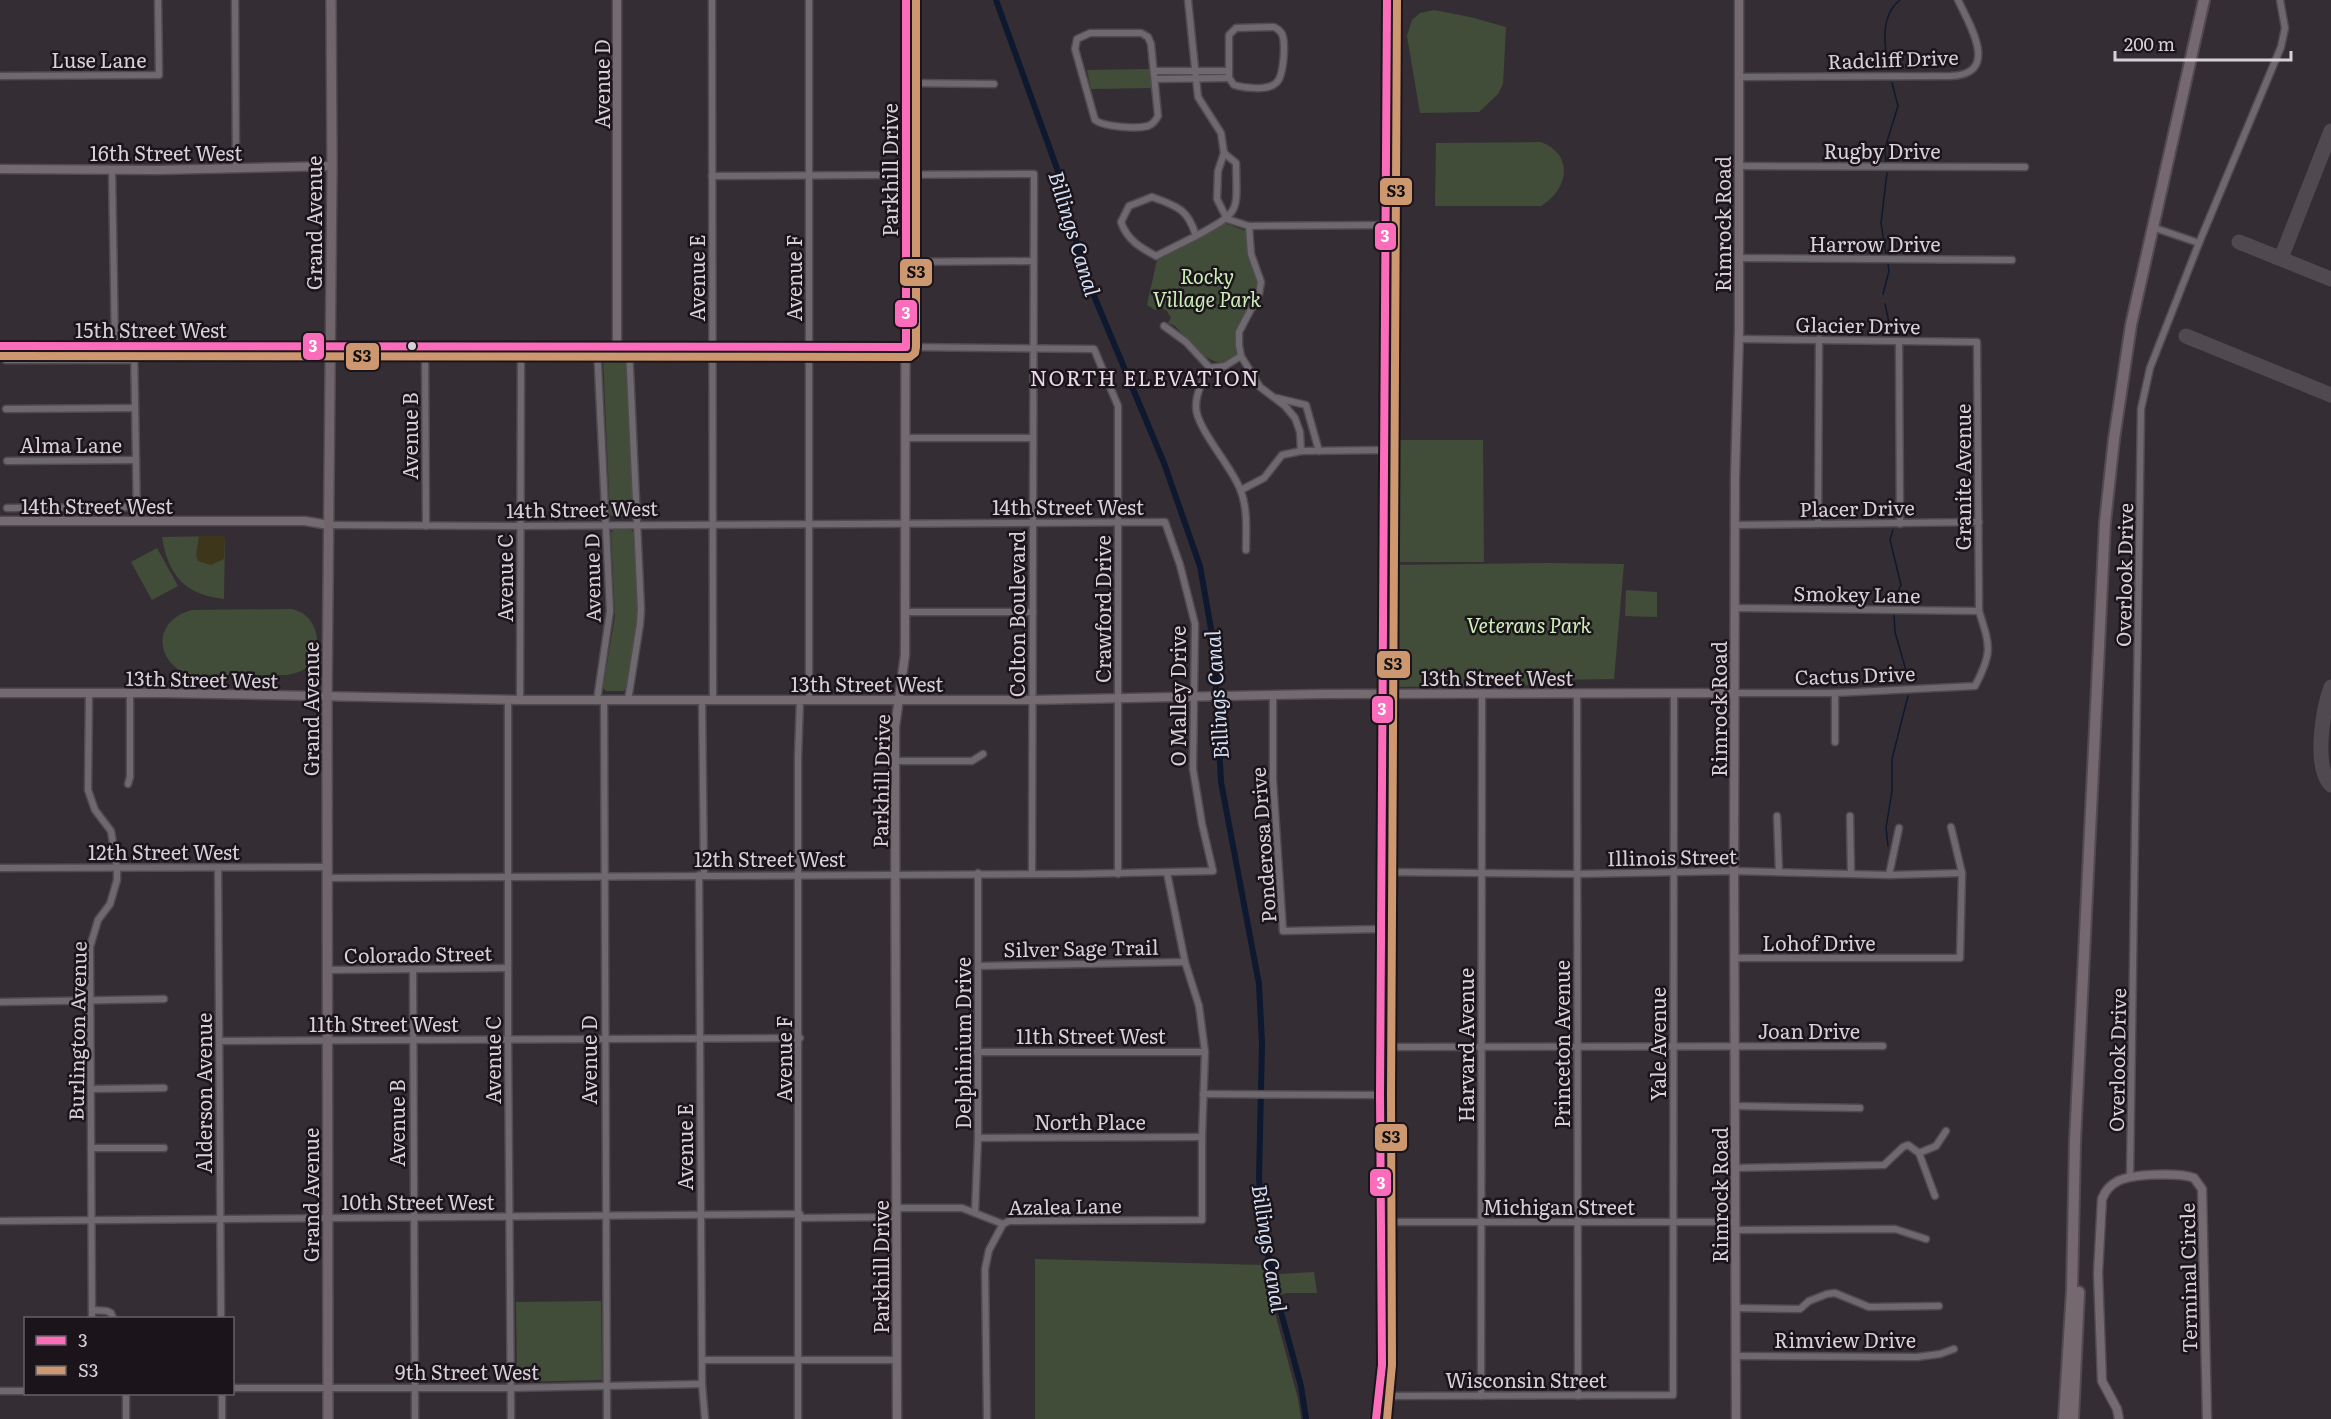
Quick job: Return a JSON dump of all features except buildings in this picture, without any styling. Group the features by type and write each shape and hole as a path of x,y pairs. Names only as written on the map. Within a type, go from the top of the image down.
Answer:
{"highway":[{"path":"2062,1419 2072,1290 2074,1157 2105,522 2114,439 2131,325 2204,0"},
{"path":"2073,1419 2079,1287 2074,1157"}],"main road":[{"name":"Grand Avenue","path":"328,1419 327,697 331,347 331,0"}],"street":[{"name":"Luse Lane","path":"0,76 159,75 158,0"},
{"path":"235,0 236,168"},
{"name":"Avenue D","path":"617,0 617,347"},
{"name":"Avenue E","path":"712,0 712,700"},
{"name":"Avenue F","path":"798,1419 799,874 809,523 809,0"},
{"name":"Parkhill Drive","path":"897,1419 895,727 905,655 906,612 906,0"},
{"path":"1188,0 1198,98 1221,133 1224,153 1218,171 1217,199 1227,219 1249,226 1386,225"},
{"path":"1376,1419 1382,1365 1380,1095 1387,0"},
{"name":"Rimrock Road","path":"1736,1419 1734,525 1739,339 1739,0"},
{"name":"Radcliff Drive","path":"1739,77 1951,76 1965,74 1974,66 1979,52 1977,41 1958,0"},
{"name":"Overlook Drive","path":"2130,1177 2138,758 2141,409 2150,368 2199,243 2281,47 2285,28 2280,0"},
{"path":"1274,27 1280,30 1283,38 1283,74 1276,83 1267,87 1240,87 1234,85 1229,78 1228,35 1236,28 1274,27"},
{"path":"1090,33 1141,33 1148,37 1151,44 1154,75 1158,116 1154,123 1147,126 1100,124 1095,120 1080,68 1075,49 1077,39 1090,33"},
{"path":"1154,75 1228,71"},
{"path":"1154,75 1196,79 1229,78"},
{"path":"905,83 994,84"},
{"path":"1196,236 1192,224 1178,206 1152,197 1129,207 1121,222 1125,233 1141,248 1156,256 1196,236 1227,219 1235,210 1236,163 1224,153"},
{"name":"16th Street West","path":"0,169 112,170 332,166"},
{"name":"Rugby Drive","path":"1738,166 2025,167"},
{"path":"112,170 115,345"},
{"path":"712,176 905,174"},
{"name":"Colton Boulevard","path":"905,174 1034,174 1032,874"},
{"path":"1249,226 1251,254 1261,282 1259,294 1239,332 1241,356 1260,387 1285,406 1295,418 1300,432 1301,451"},
{"path":"2152,227 2199,243"},
{"name":"Harrow Drive","path":"1738,258 2012,260"},
{"path":"905,262 1033,261"},
{"path":"1164,326 1186,342 1210,368"},
{"name":"Glacier Drive","path":"1739,339 1977,342"},
{"path":"1818,524 1819,339"},
{"path":"1899,342 1900,524"},
{"name":"Granite Avenue","path":"1975,686 1988,662 1987,638 1979,611 1977,342"},
{"path":"134,344 137,521"},
{"name":"15th Street West","path":"0,346 134,344 331,347 1094,349"},
{"name":"Avenue B","path":"425,347 426,526"},
{"name":"Avenue C","path":"520,700 521,347"},
{"name":"Avenue D","path":"597,347 610,611 601,700 605,875 607,1419"},
{"path":"628,700 640,624 629,348"},
{"name":"Crawford Drive","path":"1094,349 1118,406 1118,874"},
{"path":"1210,368 1225,366 1241,356"},
{"path":"6,360 134,360"},
{"path":"1210,368 1200,385 1196,409 1208,436 1241,490 1246,519 1246,550"},
{"path":"1270,396 1306,405 1319,451"},
{"path":"6,409 135,408"},
{"path":"905,438 1033,438"},
{"path":"1241,490 1264,478 1282,455 1301,451 1385,450"},
{"name":"Alma Lane","path":"7,461 136,460"},
{"path":"7,508 137,507"},
{"name":"14th Street West","path":"0,521 305,521 329,525 426,526 1165,522"},
{"name":"O Malley Drive","path":"1165,522 1180,565 1195,624 1193,769 1213,871"},
{"name":"Placer Drive","path":"1734,525 1979,522"},
{"name":"Smokey Lane","path":"1734,608 1979,611"},
{"path":"906,612 1033,612"},
{"name":"Cactus Drive","path":"1735,693 1835,693 1975,686"},
{"name":"13th Street West","path":"0,693 508,700 1032,700 1273,695 1735,693"},
{"name":"Burlington Avenue","path":"89,693 88,790 95,810 111,831 117,868 117,880 110,904 98,920 90,947 93,1317"},
{"name":"Harvard Avenue","path":"1481,1396 1482,693"},
{"name":"Princeton Avenue","path":"1577,693 1578,1396"},
{"name":"Yale Avenue","path":"1673,1395 1674,693"},
{"path":"1835,693 1835,742"},
{"path":"128,784 130,777 129,694"},
{"name":"Ponderosa Drive","path":"1273,695 1273,780 1283,931 1381,929"},
{"name":"Avenue C","path":"508,700 507,1039 511,1419"},
{"name":"Avenue E","path":"702,700 700,1215 702,1384 705,1419"},
{"path":"895,762 972,761 983,754"},
{"path":"1777,816 1779,872"},
{"path":"1850,816 1851,873"},
{"path":"1951,827 1962,873"},
{"path":"1889,875 1899,828"},
{"name":"Alderson Avenue","path":"218,867 221,1317"},
{"name":"12th Street West","path":"0,868 328,867"},
{"name":"12th Street West","path":"328,878 1118,874 1213,871"},
{"name":"Illinois Street","path":"1382,872 1578,874 1674,871 1889,875 1962,873"},
{"name":"Delphinium Drive","path":"975,1212 978,1138 978,873"},
{"path":"1167,873 1185,962 1199,1006 1205,1052 1202,1137"},
{"name":"Lohof Drive","path":"1736,958 1960,957 1962,873"},
{"name":"Silver Sage Trail","path":"978,966 1185,962"},
{"name":"Colorado Street","path":"328,970 508,968"},
{"name":"Avenue B","path":"413,970 415,1419"},
{"path":"0,1002 164,999"},
{"name":"11th Street West","path":"220,1041 800,1038"},
{"name":"Joan Drive","path":"1381,1047 1883,1046"},
{"name":"11th Street West","path":"977,1052 1205,1052"},
{"path":"91,1089 164,1088"},
{"path":"1203,1094 1380,1095"},
{"path":"1736,1106 1860,1108"},
{"path":"1919,1153 1936,1146 1946,1131"},
{"name":"Azalea Lane","path":"896,1213 962,1208 1003,1224 1009,1221 1202,1220 1202,1137"},
{"name":"North Place","path":"978,1138 1202,1137"},
{"path":"1735,1168 1884,1165 1908,1145 1919,1153 1935,1196"},
{"path":"91,1148 164,1148"},
{"name":"Terminal Circle","path":"2130,1177 2187,1175 2197,1180 2202,1189 2207,1419"},
{"path":"2119,1419 2117,1409 2102,1382 2098,1273 2102,1198 2111,1185 2130,1177"},
{"name":"10th Street West","path":"0,1221 800,1216 896,1213"},
{"name":"Michigan Street","path":"1382,1222 1674,1222 1736,1226 1895,1228 1926,1239"},
{"path":"987,1419 985,1269 989,1250 1003,1224"},
{"path":"1736,1308 1800,1309 1809,1301 1835,1293 1869,1307 1939,1306"},
{"path":"92,1310 107,1311 113,1317"},
{"name":"Rimview Drive","path":"1736,1356 1917,1357 1940,1354 1954,1349"},
{"path":"702,1360 897,1360"},
{"name":"9th Street West","path":"234,1388 511,1388 702,1384"},
{"path":"0,1391 24,1391"},
{"path":"126,1395 126,1419"},
{"path":"222,1395 222,1419"},
{"name":"Wisconsin Street","path":"1380,1396 1673,1395"}],"green space":[{"path":"1434,10 1506,27 1503,84 1498,94 1479,112 1420,113 1407,36 1412,20 1420,13"},
{"path":"1150,69 1153,88 1091,89 1087,70"},
{"path":"1541,142 1559,155 1564,173 1557,191 1541,206 1435,206 1436,143"},
{"name":"Rocky Village Park","path":"1224,223 1246,231 1258,279 1254,297 1238,328 1237,353 1229,360 1220,362 1204,355 1175,326 1168,323 1171,318 1167,311 1162,308 1155,310 1147,305 1157,260"},
{"path":"606,353 622,353 626,356 633,515 625,517 610,515 603,356"},
{"path":"1399,440 1483,440 1484,562 1399,562"},
{"path":"613,530 633,532 638,617 627,688 623,691 606,691 603,688 615,616 611,533"},
{"path":"221,536 225,539 224,599 199,593 181,581 169,562 162,537"},
{"path":"157,548 178,586 152,600 131,562"},
{"name":"Veterans Park","path":"1624,564 1614,679 1554,680 1549,685 1396,687 1392,683 1393,565"},
{"path":"1626,590 1657,592 1657,617 1625,616"},
{"path":"292,609 304,614 311,621 317,636 316,653 313,660 298,672 287,675 188,675 176,668 164,650 165,630 180,615 192,610"},
{"path":"1035,1259 1264,1265 1279,1274 1314,1272 1317,1293 1286,1293 1271,1298 1298,1399 1301,1419 1035,1419"},
{"path":"601,1301 602,1380 517,1382 516,1302"}],"sand":[{"path":"199,536 221,536 225,539 224,559 211,565 198,561 196,555"}],"waterway":[{"name":"Billings Canal","path":"996,0 1059,174 1084,272 1164,463 1200,566 1214,646 1221,782 1259,984 1262,1043 1259,1179 1264,1225 1272,1279 1301,1386 1306,1419"},
{"path":"1888,69 1886,23 1893,7 1900,0"},
{"path":"1886,163 1885,148 1898,106 1892,83"},
{"path":"1886,254 1881,223 1887,173"},
{"path":"1883,294 1889,271 1888,264"},
{"path":"1885,304 1891,332"},
{"path":"1893,530 1890,540 1901,585 1893,603"},
{"path":"1894,615 1895,632 1909,681"},
{"path":"1888,846 1886,828 1892,791 1892,759 1908,696"}],"taxiway":[{"path":"2276,257 2283,253 2331,131"},
{"path":"2239,242 2331,279"},
{"path":"2186,336 2331,395"},
{"path":"2331,687 2321,738 2322,765 2331,785"}],"transit line":[{"name":"3","path":"0,346 906,347 906,0"},
{"name":"S3","path":"0,356 910,357 915,353 916,347 916,0"},
{"name":"3","path":"1376,1419 1382,1365 1380,1095 1387,0"},
{"name":"S3","path":"1387,1419 1392,1365 1391,1095 1397,0"}],"district":[{"name":"NORTH ELEVATION","path":"1145,376"}]}
